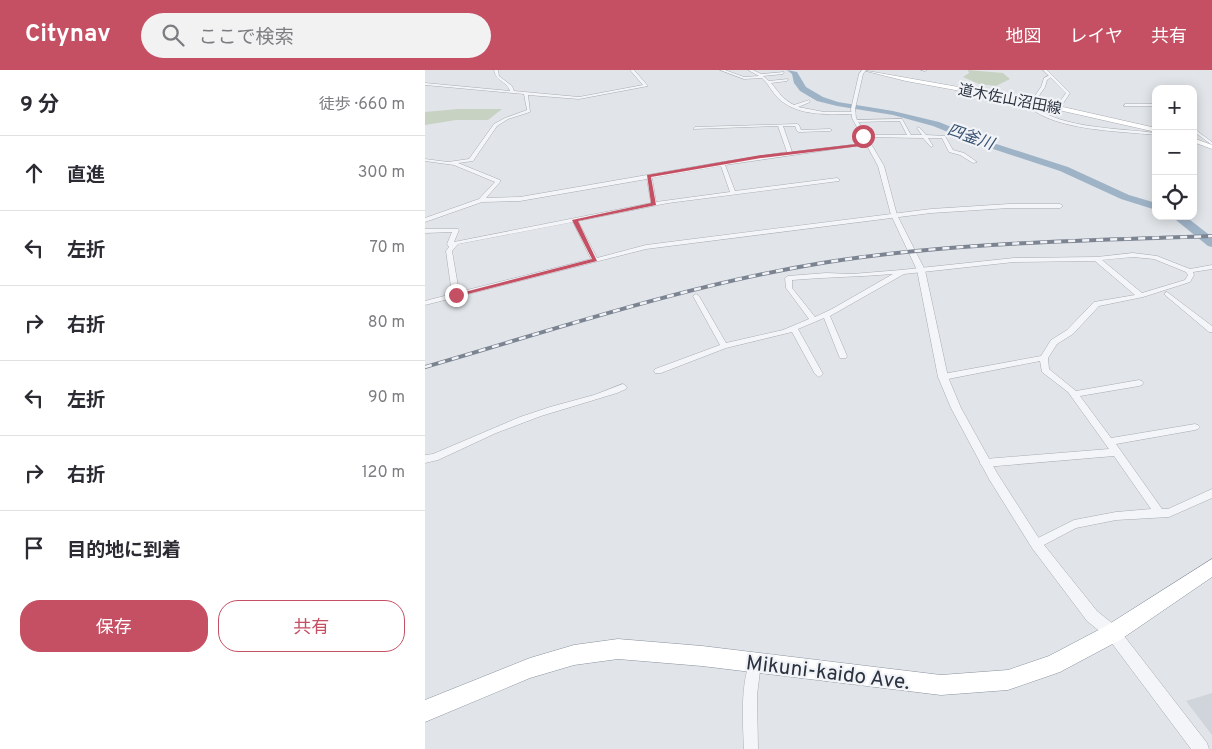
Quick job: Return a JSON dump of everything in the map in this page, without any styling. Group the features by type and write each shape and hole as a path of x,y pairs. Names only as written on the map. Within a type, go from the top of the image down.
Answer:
{"highway":[{"name":"Mikuni-kaido Ave.","path":"425,711 530,668 574,655 618,649 659,651 941,685 1008,680 1053,665 1113,633 1212,567"}],"main road":[{"name":"道木佐山沼田線","path":"864,70 906,80 1058,107 1152,129"},
{"path":"1197,141 1212,145"}],"street":[{"path":"496,70 497,76 512,91"},
{"path":"425,84 583,98 646,86 633,70"},
{"path":"722,70 745,78 783,73"},
{"path":"753,70 768,82 777,95 794,107 807,110 854,112 871,120 901,120 910,138"},
{"path":"864,70 861,74 854,112 865,140 881,166 894,215 921,270 943,377 956,408 985,462 1036,544 1092,616 1113,633 1201,749"},
{"path":"1044,70 1068,93 1058,107"},
{"path":"1051,76 1045,79 1043,87 1030,106 1032,108 1056,120 1152,133"},
{"path":"768,82 787,80"},
{"path":"449,163 471,160 498,123 518,117 529,111 526,94"},
{"path":"785,102 793,100"},
{"path":"794,107 809,101"},
{"path":"1125,105 1152,105"},
{"path":"807,110 812,107"},
{"path":"726,120 726,127"},
{"path":"871,120 879,137"},
{"path":"886,120 895,138"},
{"path":"780,125 790,153"},
{"path":"695,128 797,125 799,131 830,130"},
{"path":"919,128 931,146"},
{"path":"1197,133 1212,145"},
{"path":"426,218 481,200 519,199 879,137 943,136 951,152 962,154 975,162"},
{"path":"425,160 449,163 498,181 481,200"},
{"path":"722,163 733,193"},
{"path":"649,176 654,204"},
{"path":"456,295 449,251 452,246 464,241 654,204 837,180"},
{"path":"425,303 646,247 683,241 819,227 894,215 1009,206 1060,206"},
{"path":"575,220 595,260"},
{"path":"425,230 456,230 450,244 452,246"},
{"path":"814,320 789,288 788,278 826,275 852,276 1014,260 1097,259 1133,255 1155,257 1189,271 1212,267"},
{"path":"1097,259 1141,296"},
{"path":"1159,513 1074,394 1045,370 1044,358 1054,342 1070,332 1097,304 1141,296 1188,281 1191,275 1189,271"},
{"path":"658,371 723,346 764,338 794,329 826,315 902,272"},
{"path":"1167,294 1212,330"},
{"path":"696,296 723,346"},
{"path":"826,315 843,356"},
{"path":"794,329 819,374"},
{"path":"943,377 1044,358"},
{"path":"1074,394 1139,383"},
{"path":"425,459 435,457 493,430 555,409 602,397 623,387"},
{"path":"1109,442 1195,427"},
{"path":"985,462 1116,452"},
{"path":"1036,544 1074,524 1116,516 1169,512 1212,493"},
{"path":"751,749 751,680 755,664"}],"shaded area":[{"path":"1212,693 1212,735 1186,701"}],"green space":[{"path":"968,70 1003,73 1010,79 996,86 979,84 963,77 969,73"},
{"path":"458,109 502,109 488,120 456,120 425,125 425,112"}],"waterway":[{"name":"四釜川","path":"790,70 795,73 798,83 803,89 820,99 837,104 893,113 936,124 978,141 1064,169 1125,197 1152,206"},
{"name":"四釜川","path":"1182,220 1212,243"}],"railway":[{"path":"425,367 622,309 721,283 822,263 870,256 1017,243 1212,236"}],"route":[{"path":"456,295 595,260 575,220 654,204 649,176 761,156 867,144 863,136"}]}
